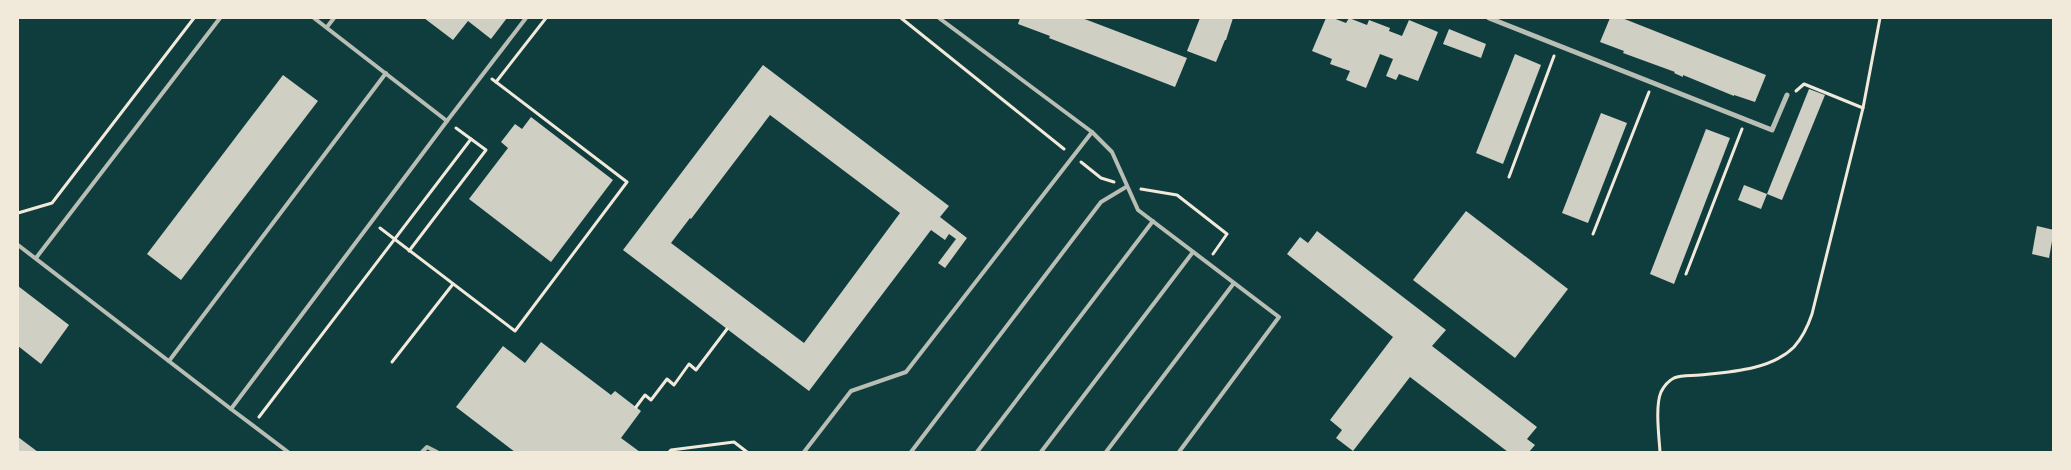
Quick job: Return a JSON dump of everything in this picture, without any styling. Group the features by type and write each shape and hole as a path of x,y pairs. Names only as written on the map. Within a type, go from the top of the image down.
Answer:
{"street":[{"path":"1489,18 1772,130 1787,95"}],"lane":[{"path":"36,258 220,18"},
{"path":"314,18 447,122"},
{"path":"327,27 334,18"},
{"path":"231,408 526,18"},
{"path":"939,18 1092,132 1112,152 1126,187 1138,210 1279,317 1179,452"},
{"path":"169,361 386,73"},
{"path":"804,452 851,391 906,372 1092,132"},
{"path":"911,452 1101,202 1126,187"},
{"path":"977,452 1153,221"},
{"path":"18,245 288,452"},
{"path":"1041,452 1193,252"},
{"path":"1106,452 1234,283"},
{"path":"422,452 427,447 437,452"}],"path":[{"path":"18,213 52,203 194,18"},
{"path":"496,82 546,18"},
{"path":"1660,452 1658,404 1661,393 1668,381 1676,377 1725,372 1771,361 1793,347 1808,326 1863,108 1880,18"},
{"path":"1509,177 1558,46"},
{"path":"371,221 515,331 627,182 484,73"},
{"path":"1593,234 1652,82"},
{"path":"1787,95 1797,91 1804,84 1863,108"},
{"path":"1686,274 1746,120"},
{"path":"409,251 486,150 447,122"},
{"path":"253,425 393,238 471,139"},
{"path":"392,362 453,284"},
{"path":"636,407 645,395 651,400 667,379 674,385 689,364 696,370 727,329"},
{"path":"670,452 671,450 734,442 746,452"}],"building":[{"path":"424,18 507,18 491,39 468,21 453,40"},
{"path":"1020,18 1082,18 1187,58 1175,87 1049,38 1050,36 1018,24"},
{"path":"1200,18 1233,18 1216,62 1187,51"},
{"path":"1326,18 1333,18 1346,23 1349,18 1367,25 1369,20 1390,28 1389,31 1402,36 1409,20 1438,32 1418,81 1399,74 1396,80 1386,76 1393,59 1380,54 1366,88 1346,80 1350,71 1330,64 1332,59 1312,51"},
{"path":"1610,18 1622,18 1766,75 1755,102 1734,96 1683,75 1683,77 1600,42"},
{"path":"1449,29 1486,44 1481,58 1443,44"},
{"path":"1515,54 1541,65 1503,164 1476,153"},
{"path":"763,65 949,206 940,217 967,238 945,268 938,263 956,239 949,234 945,240 931,230 809,391 623,250","holes":["770,115 900,213 804,343 671,243"]},
{"path":"283,75 318,101 181,280 147,254"},
{"path":"1809,89 1825,95 1782,200 1767,194"},
{"path":"1601,113 1627,123 1588,223 1562,213"},
{"path":"531,117 613,180 551,262 469,199 508,148 501,142 515,124 522,129"},
{"path":"1706,129 1730,138 1674,284 1650,274"},
{"path":"1744,185 1767,194 1761,209 1738,200"},
{"path":"1466,211 1568,289 1515,358 1413,280"},
{"path":"2037,226 2054,230 2049,258 2032,254"},
{"path":"1317,231 1446,330 1432,346 1537,427 1527,439 1535,445 1529,452 1508,452 1410,377 1353,451 1336,438 1342,430 1330,420 1393,337 1287,254 1300,237 1308,243"},
{"path":"18,286 69,325 41,364 18,346"},
{"path":"541,342 611,395 615,391 641,411 621,438 640,452 515,452 456,407 503,346 525,363"},
{"path":"18,437 38,452 18,452"}]}
